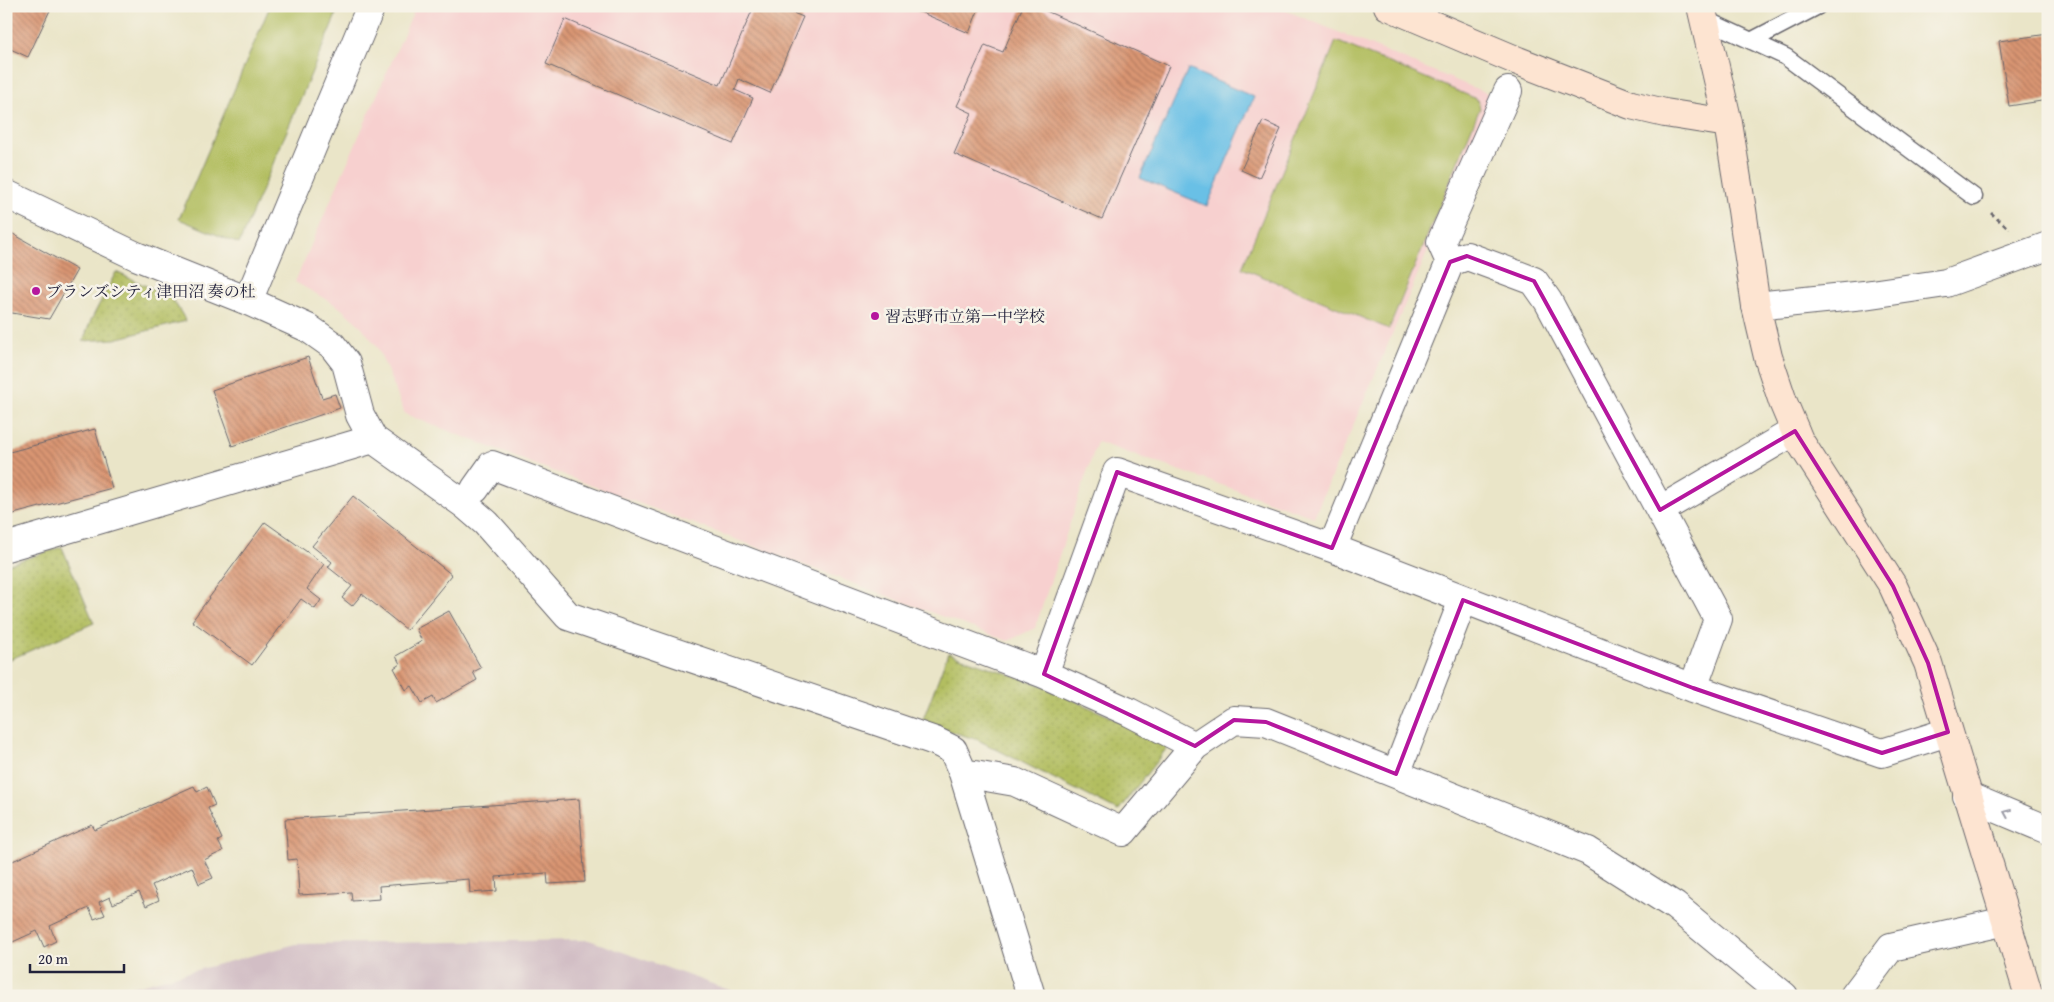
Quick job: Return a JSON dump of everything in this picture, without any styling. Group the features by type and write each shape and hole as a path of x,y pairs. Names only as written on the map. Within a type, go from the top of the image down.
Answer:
{"street":[{"path":"248,301 371,6"},
{"path":"1388,6 1518,61 1632,105 1728,123"},
{"path":"1702,12 1728,123 1756,306 1768,358 1795,431 1893,586 1928,663 2029,996"},
{"path":"1332,548 1450,262 1441,242 1508,91"},
{"path":"6,194 136,256 248,301 308,328 332,345 346,363 360,415 373,439 464,504 486,523 568,616 934,741 953,750 963,773 1031,996"},
{"path":"1756,306 1864,295 1946,283 2043,244"},
{"path":"1450,262 1468,256 1534,281 1548,301 1718,619 1693,688"},
{"path":"1660,510 1795,431"},
{"path":"6,547 373,439"},
{"path":"475,489 492,465 1044,674 1130,712 1195,746"},
{"path":"1044,674 1117,472 1332,548 1693,688 1882,753 1948,732"},
{"path":"1396,774 1463,600"},
{"path":"963,773 1015,782 1123,832 1195,746 1234,720 1266,722 1588,850 1675,906 1784,996"},
{"path":"1967,796 2048,830"},
{"path":"1854,996 1891,947 2006,920"}],"lane":[{"path":"1751,40 1818,6"},
{"path":"1702,12 1751,40 1786,57 1974,197"}],"path":[{"path":"1974,197 2043,244"}],"highlighted area":[{"path":"1467,256 1534,281 1660,510 1795,431 1893,586 1928,663 1948,732 1882,753 1693,688 1463,600 1396,774 1266,722 1234,720 1195,746 1044,674 1117,472 1332,548 1450,262"}],"shaded area":[{"name":"習志野市立第一中学校","path":"416,6 1275,6 1494,96 1314,517 1097,442 1035,628 1008,641 405,414 378,348 361,326 338,306 295,282"},
{"path":"589,940 746,996 98,996 296,944"}],"green space":[{"path":"270,6 318,6 336,15 239,244 179,219"},
{"path":"1336,41 1477,99 1480,108 1389,329 1242,268"},
{"path":"116,272 172,298 186,321 115,339 83,341 91,320"},
{"path":"62,547 94,623 6,661 6,565"},
{"path":"948,653 1038,684 1170,744 1118,811 978,740 922,722"}],"water":[{"path":"1188,69 1254,97 1207,206 1140,178"}],"building":[{"path":"6,6 52,6 28,57 6,47"},
{"path":"754,6 776,6 803,17 770,93 739,79 735,90 753,98 733,144 546,64 565,19 720,85"},
{"path":"906,6 980,6 969,33"},
{"path":"1023,6 1035,6 1169,66 1102,219 954,154 972,113 957,106 985,45 1003,52"},
{"path":"2048,34 2048,100 2009,106 1999,41"},
{"path":"1263,121 1281,129 1259,178 1241,170"},
{"name":"ブランズシティ津田沼 奏の杜","path":"6,230 77,270 49,319 6,312"},
{"path":"308,357 322,398 335,394 340,408 232,446 212,390"},
{"path":"95,429 112,488 6,516 6,453"},
{"path":"353,496 452,575 407,630 362,594 352,606 342,598 352,586 328,567 332,562 312,546"},
{"path":"265,522 324,564 307,589 321,600 315,609 301,599 252,665 192,621"},
{"path":"449,611 481,668 473,672 477,680 436,703 433,697 422,703 412,686 406,690 394,668 400,664 396,656 422,641 416,629"},
{"path":"194,786 197,792 207,787 215,805 208,808 222,839 218,841 223,851 204,860 213,878 199,884 192,867 152,885 159,900 146,906 139,892 113,904 110,897 99,902 105,915 94,919 89,908 50,926 56,941 44,947 37,931 6,945 6,864 92,825 95,830"},
{"path":"579,799 585,882 548,884 547,873 496,877 497,891 470,893 469,879 379,886 380,899 352,901 351,892 299,895 297,859 288,860 285,819"}],"place":[{"name":"ブランズシティ津田沼 奏の杜","path":"36,291"},
{"name":"習志野市立第一中学校","path":"875,316"}]}
